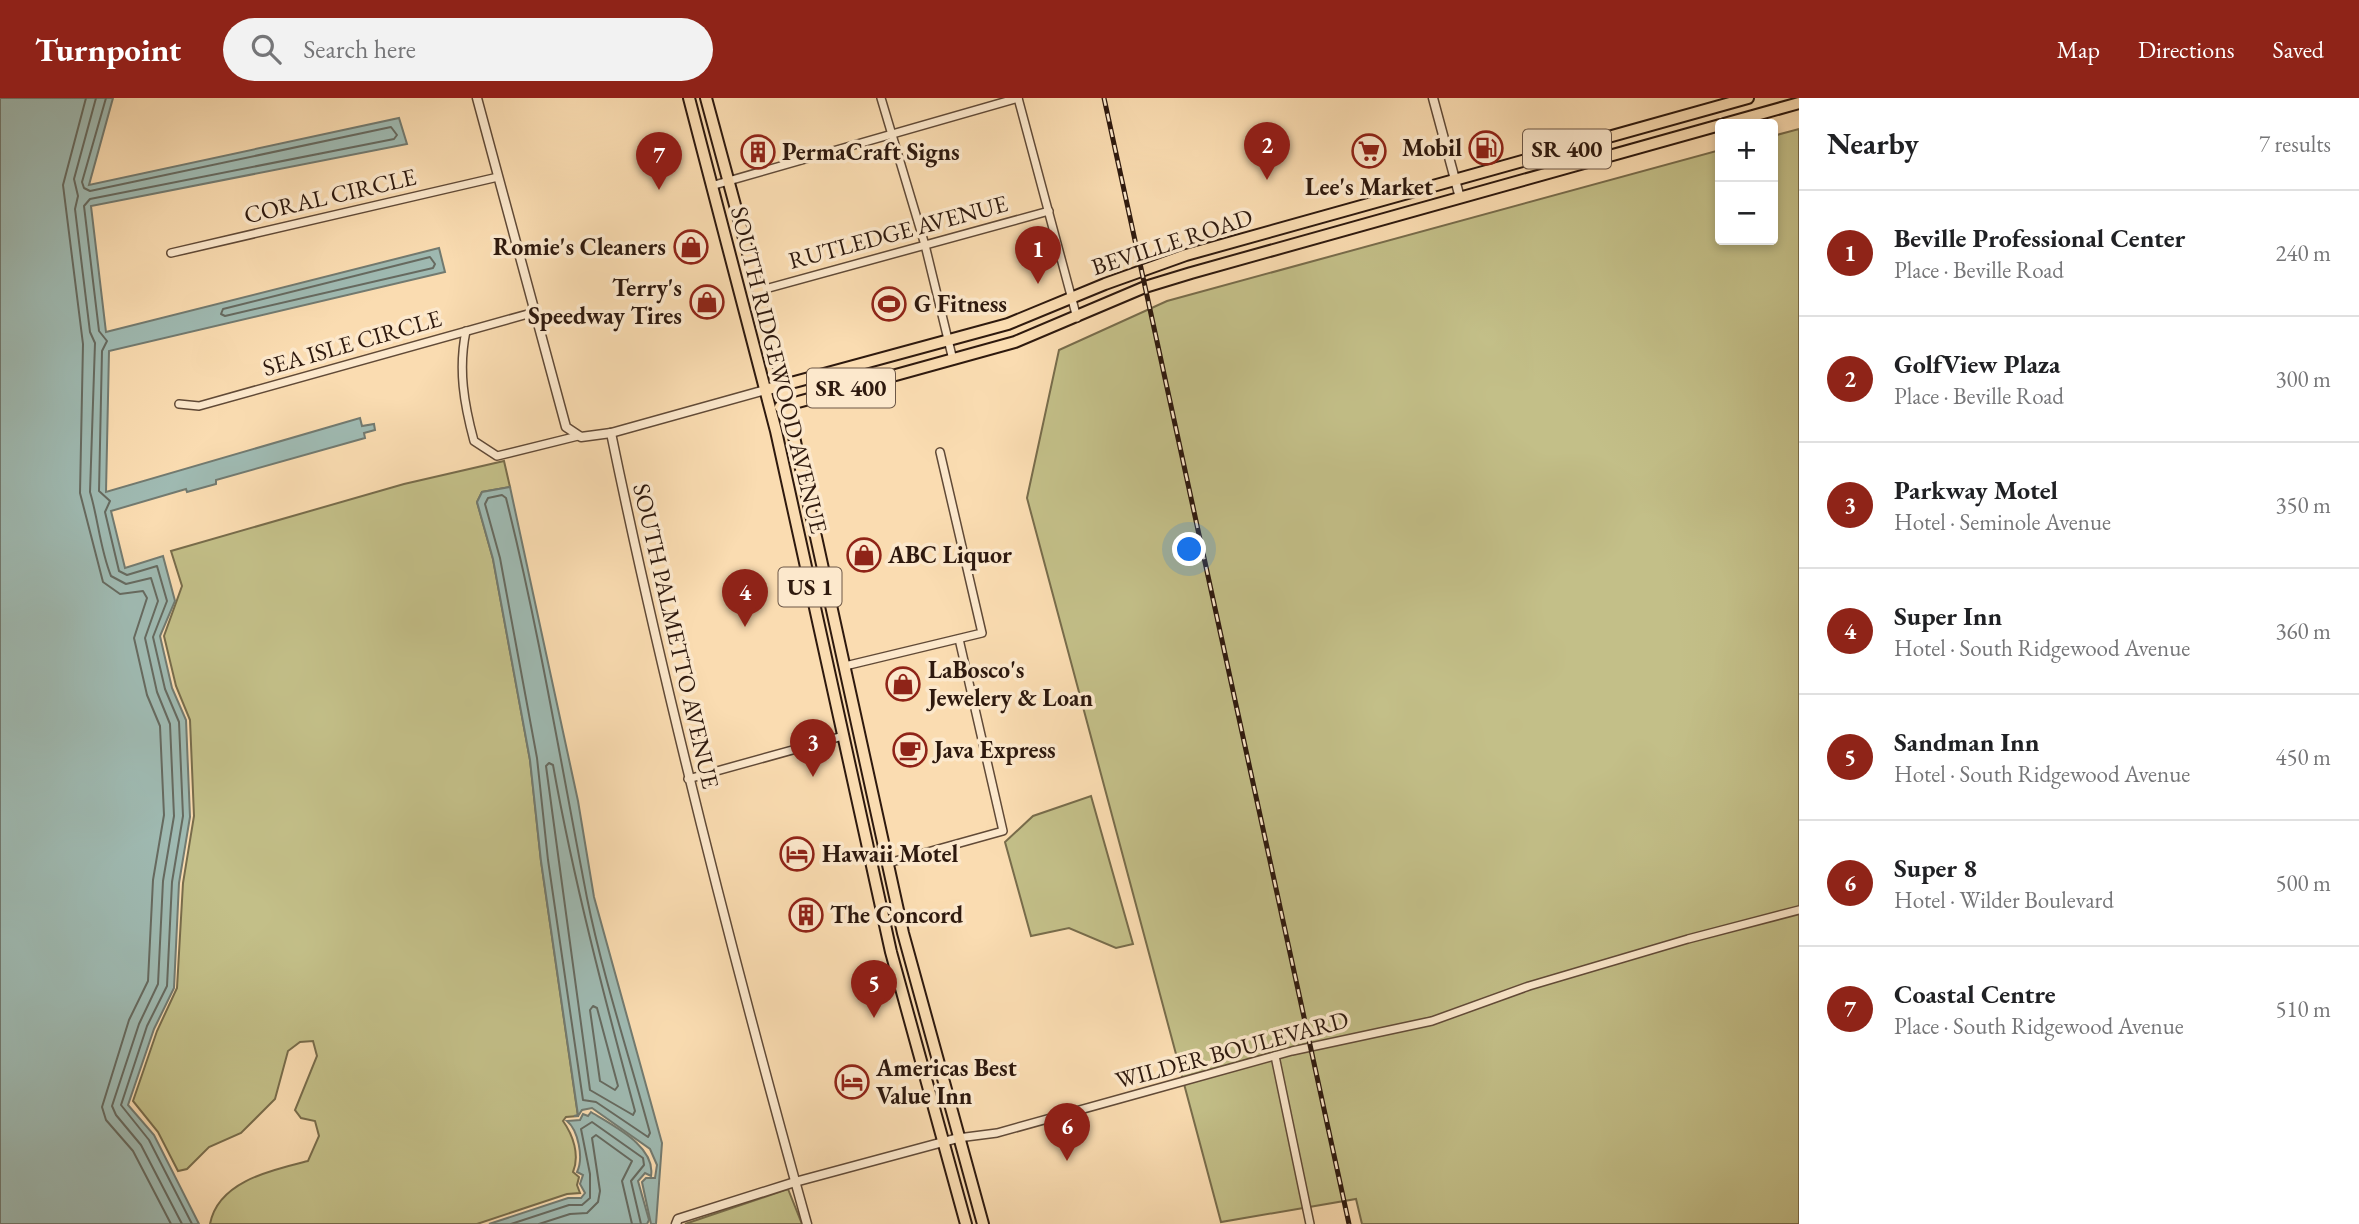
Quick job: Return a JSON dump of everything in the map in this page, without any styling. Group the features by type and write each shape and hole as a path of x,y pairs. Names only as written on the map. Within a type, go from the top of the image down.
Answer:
{"main road":[{"name":"SOUTH RIDGEWOOD AVENUE","path":"689,98 770,409 904,1003 966,1224"},
{"name":"SOUTH RIDGEWOOD AVENUE","path":"706,98 782,386 915,980 983,1224"},
{"name":"BEVILLE ROAD","path":"765,390 1008,324 1141,270 1186,255 1748,98"},
{"name":"BEVILLE ROAD","path":"1743,119 1799,103"},
{"name":"BEVILLE ROAD","path":"770,409 1015,342 1145,287 1191,273 1715,127"},
{"path":"819,626 827,631 844,661"},
{"path":"864,834 878,856 888,863"}],"street":[{"path":"477,98 566,427 578,436"},
{"path":"881,98 925,245 953,360"},
{"path":"711,186 1018,98 1077,318"},
{"path":"1433,98 1460,198"},
{"path":"1643,127 1649,145"},
{"name":"CORAL CIRCLE","path":"171,253 498,177"},
{"name":"RUTLEDGE AVENUE","path":"758,291 1049,211"},
{"path":"1186,255 1191,273"},
{"name":"SEA ISLE CIRCLE","path":"179,404 199,406 535,312"},
{"path":"466,331 461,369 463,388 474,441 479,447 497,456 578,436 611,433"},
{"name":"BEVILLE ROAD","path":"611,433 765,390"},
{"name":"SOUTH PALMETTO AVENUE","path":"611,433 646,601 688,779 807,1224"},
{"path":"844,661 982,633 940,452"},
{"path":"888,863 1003,831 959,639"},
{"path":"688,779 843,736"},
{"name":"WILDER BOULEVARD","path":"676,1224 678,1219 795,1182 958,1138 997,1133 1275,1056 1432,1021 1546,981 1799,910"},
{"path":"1275,1056 1310,1224"}],"shaded area":[{"path":"1799,129 1799,1224 1362,1224 1356,1199 1221,1222 1027,498 1059,350 1167,301 1715,151 1715,245 1778,245 1778,135"},
{"path":"504,461 510,487 482,492 477,502 493,559 530,760 541,861 578,1116 566,1117 563,1121 574,1145 576,1159 573,1172 579,1177 577,1185 580,1193 567,1194 477,1224 210,1224 215,1209 235,1188 263,1174 308,1161 319,1136 315,1121 301,1118 295,1110 317,1056 313,1041 300,1042 288,1051 275,1099 241,1133 209,1147 187,1169 178,1171 158,1132 133,1101 157,1031 177,988 183,883 194,816 190,720 176,686 164,636 182,586 171,551 404,484"},
{"path":"1091,796 1133,944 1116,948 1069,928 1031,936 1005,842 1033,816"},
{"path":"788,1189 802,1224 685,1224"}],"water":[{"path":"0,98 113,98 89,185 399,118 407,144 91,206 106,332 439,248 445,272 109,351 106,492 360,418 362,426 374,424 375,430 364,433 365,438 216,480 216,484 187,492 186,489 111,511 125,568 163,556 175,601 160,636 172,688 186,720 190,817 179,883 174,988 154,1029 128,1105 154,1135 199,1224 0,1224"},
{"path":"510,487 578,801 594,897 662,1143 656,1224 651,1224 642,1182 646,1178 655,1178 657,1165 650,1149 592,1108 582,1110 578,1116 574,1116 578,1115 541,861 530,760 493,559 477,502 482,492"},
{"path":"591,1112 621,1130 647,1155 651,1176 645,1173 638,1181 649,1220 647,1224 489,1224 568,1198 581,1198 585,1193 580,1184 583,1175 577,1172 579,1145 567,1121 580,1120 583,1114 588,1116"}],"railway":[{"path":"1104,98 1349,1224"}],"place":[{"name":"Mobil","path":"1486,148"},
{"name":"Lee's Market","path":"1369,151"},
{"name":"PermaCraft Signs","path":"758,152"},
{"name":"GolfView Plaza","path":"1267,180"},
{"name":"Coastal Centre","path":"659,190"},
{"name":"Romie's Cleaners","path":"691,247"},
{"name":"Beville Professional Center","path":"1038,284"},
{"name":"Terry's Speedway Tires","path":"707,302"},
{"name":"G Fitness","path":"889,304"},
{"name":"ABC Liquor","path":"864,555"},
{"name":"Super Inn","path":"745,627"},
{"name":"LaBosco's Jewelery & Loan","path":"903,684"},
{"name":"Java Express","path":"910,750"},
{"name":"Parkway Motel","path":"813,777"},
{"name":"Hawaii Motel","path":"797,854"},
{"name":"The Concord","path":"806,915"},
{"name":"Sandman Inn","path":"874,1018"},
{"name":"Americas Best Value Inn","path":"852,1082"},
{"name":"Super 8","path":"1067,1161"}]}
